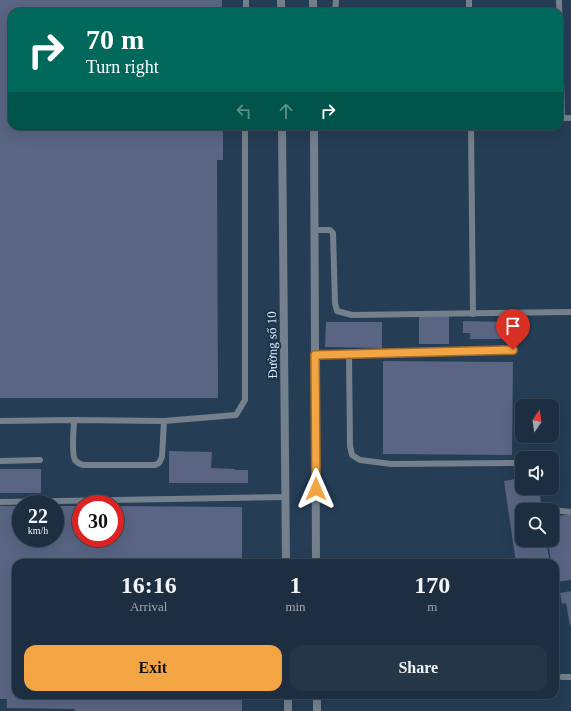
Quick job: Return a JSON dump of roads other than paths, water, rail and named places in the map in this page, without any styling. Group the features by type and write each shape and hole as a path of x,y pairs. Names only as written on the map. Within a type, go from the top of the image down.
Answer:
{"street":[{"name":"Đường số 10","path":"282,130 286,559"},
{"path":"314,130 316,559"},
{"path":"288,699 288,711"},
{"path":"317,699 317,711"}],"lane":[{"path":"0,421 164,420 236,415 245,400 245,130"},
{"path":"471,130 473,314"},
{"path":"315,230 330,230 333,233 335,303 337,311 352,315 571,312"},
{"path":"315,355 513,350"},
{"path":"349,354 350,446 352,455 360,460 391,464 515,464"},
{"path":"74,420 73,453 77,462 84,465 155,465 160,463 162,457 164,420"},
{"path":"0,461 40,460"},
{"path":"0,502 286,497"},
{"path":"559,511 571,512"},
{"path":"562,677 571,677"}]}
